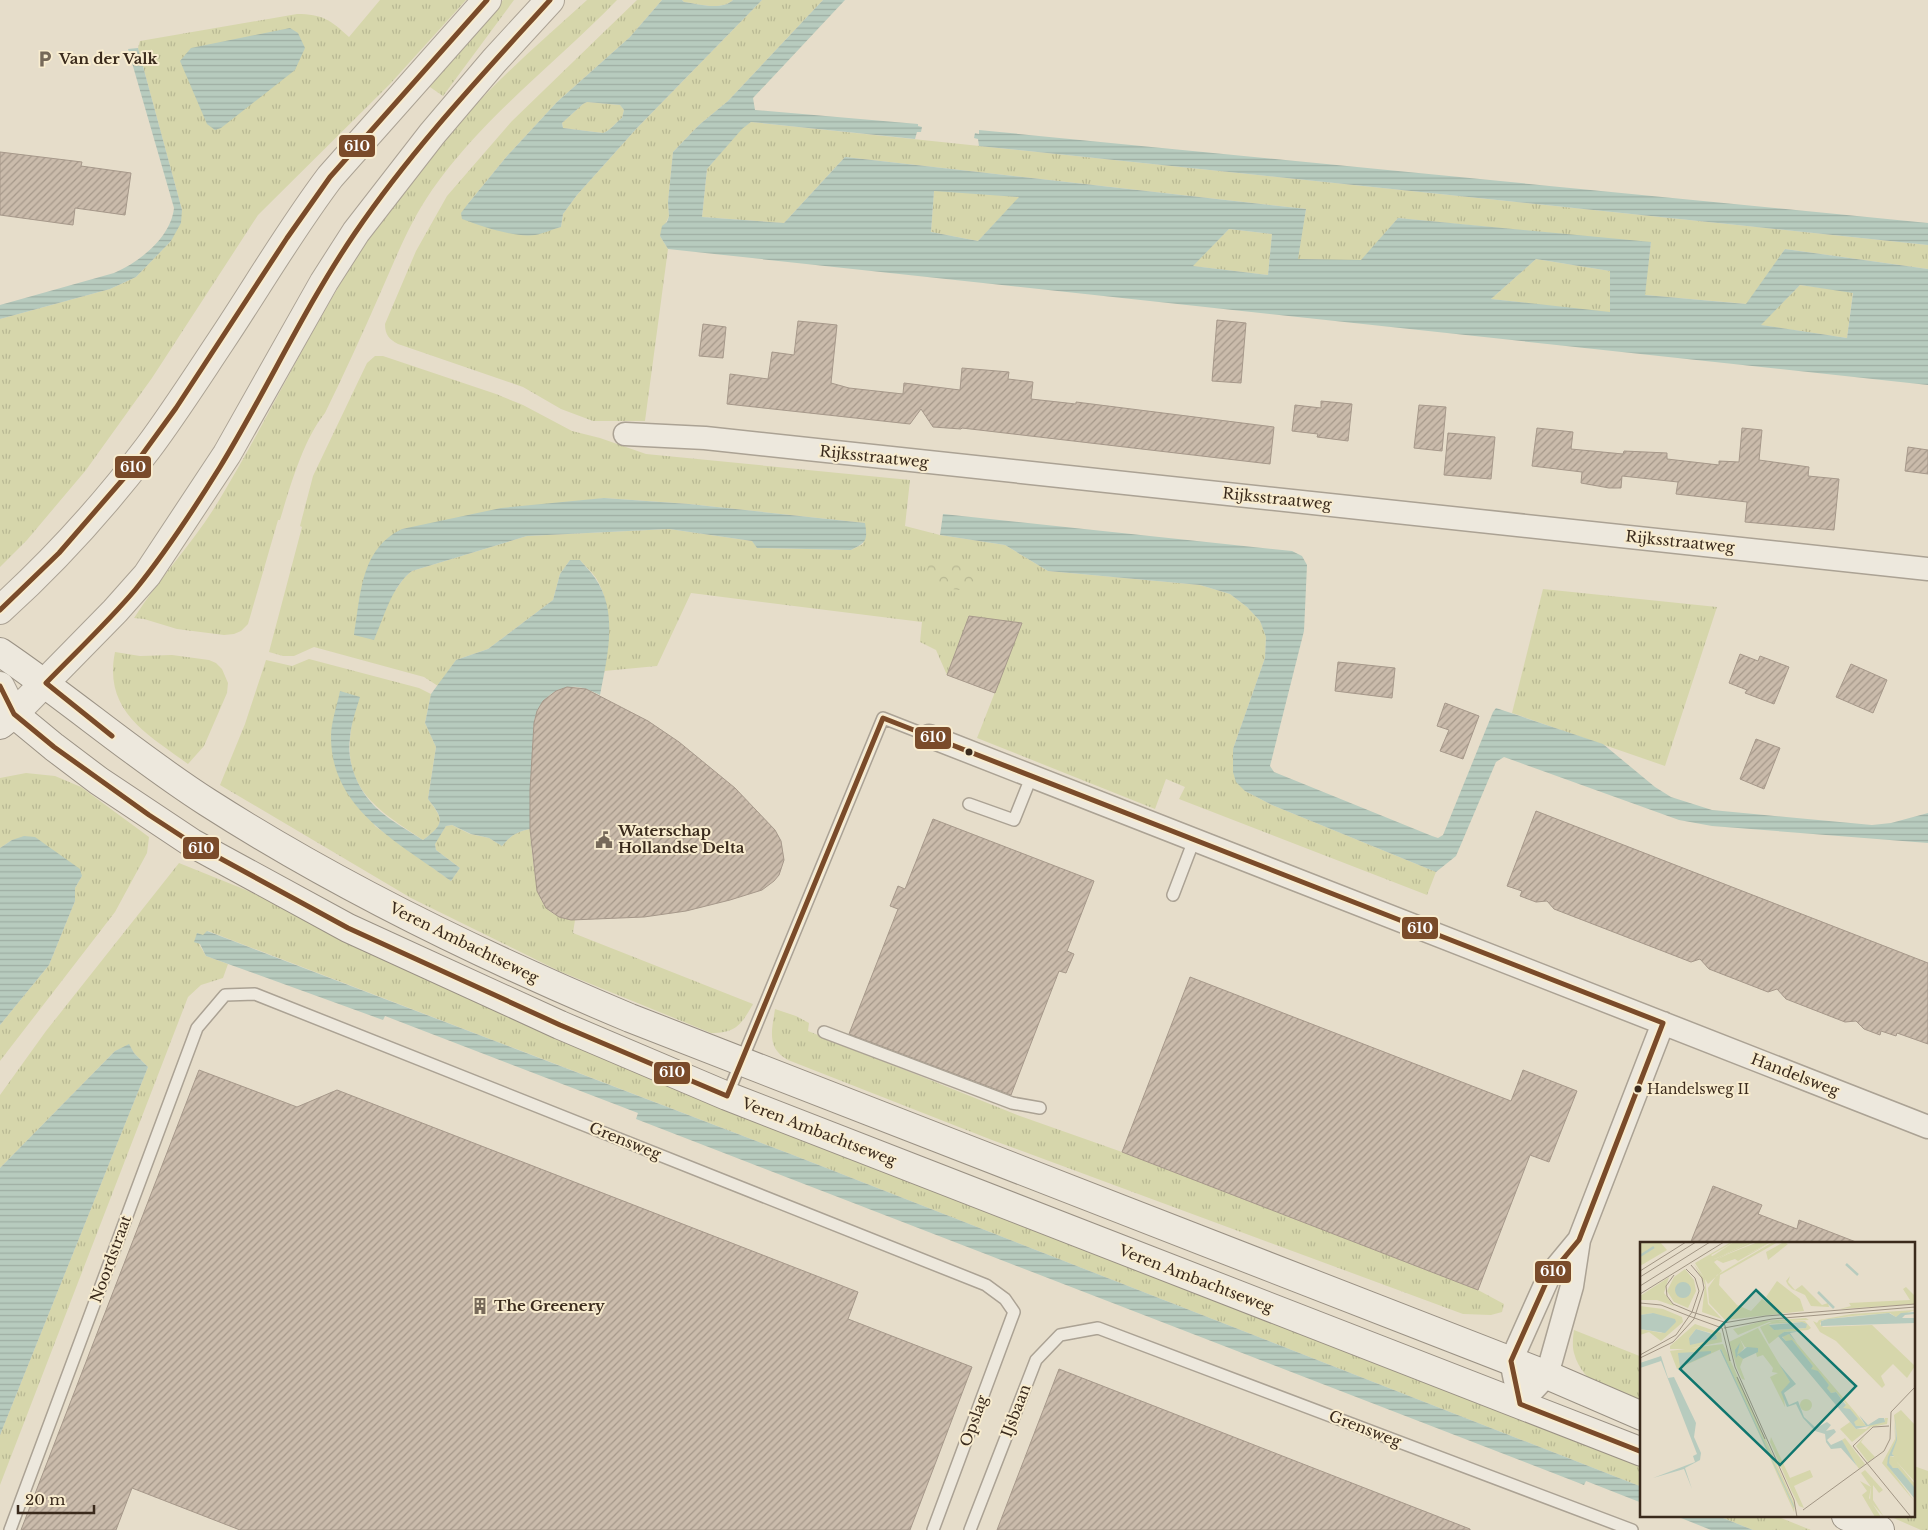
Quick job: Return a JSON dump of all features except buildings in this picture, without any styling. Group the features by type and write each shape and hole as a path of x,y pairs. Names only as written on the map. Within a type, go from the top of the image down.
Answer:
{"main road":[{"path":"0,610 24,588 89,520 142,455 222,340 270,263 330,177 487,0"},
{"path":"7,719 46,683 147,575 228,454 324,282 356,232 386,192 482,76 550,0"},
{"name":"Veren Ambachtseweg","path":"0,652 46,683 95,724 154,768 283,849 349,885 534,978 630,1018 1547,1375 1640,1415"},
{"name":"Veren Ambachtseweg","path":"0,686 7,719 54,747 149,815 192,843 348,928 560,1025 727,1096 1640,1451"},
{"path":"1851,1518 1880,1530"}],"street":[{"name":"Rijksstraatweg","path":"625,434 705,438 1928,569"},
{"name":"Handelsweg","path":"929,736 1928,1126"},
{"path":"1520,1404 1547,1375 1572,1286 1579,1240 1663,1023"},
{"path":"1520,1404 1511,1361 1549,1276 1579,1240"}],"lane":[{"path":"727,1096 883,718 929,736"},
{"path":"969,804 1014,820 1032,775"},
{"path":"1173,895 1194,840"},
{"name":"Grensweg","path":"225,995 255,994 986,1285 1005,1299 1014,1312"},
{"name":"Noordstraat","path":"10,1530 197,1028 225,995"},
{"path":"824,1032 1012,1103 1040,1108"},
{"name":"Opslag","path":"934,1530 1014,1312"},
{"name":"Grensweg","path":"1098,1328 1632,1530"},
{"name":"IJsbaan","path":"970,1530 1036,1360 1060,1334 1098,1328"}],"green space":[{"path":"380,0 466,0 390,84 258,215 152,378 86,470 27,540 0,567 0,319 110,289 136,277 171,241 182,210 138,48 140,41 297,14 313,15 326,19 349,37"},
{"path":"503,0 514,0 443,96 427,85"},
{"path":"587,0 617,0 520,92 474,139 432,190 416,215 325,413 310,436 304,450 280,520 278,520 248,624 241,631 224,635 177,629 144,619 134,618 218,502 344,277 392,207 436,149 468,113 510,71"},
{"path":"637,0 662,0 630,37 557,102 507,156 467,205 553,229 561,227 563,214 577,195 637,128 762,0 823,0 728,101 699,125 673,152 668,202 669,216 660,236 668,249 645,421 593,421 561,409 523,387 398,344 388,336 385,324 416,251 447,196 512,121"},
{"path":"682,0 733,0 716,6 684,2"},
{"path":"587,102 620,105 624,110 622,118 608,131 603,133 563,128 562,123"},
{"path":"751,122 1928,245 1928,269 1785,249 1747,304 1644,295 1651,243 1398,218 1361,261 1297,259 1306,209 845,157 784,223 702,217 707,169 742,128"},
{"path":"934,190 1020,197 978,241 931,232"},
{"path":"1229,229 1272,234 1268,275 1192,266"},
{"path":"1536,259 1610,271 1610,313 1491,299"},
{"path":"1800,285 1853,292 1847,338 1760,325"},
{"path":"375,356 383,356 496,394 523,405 572,431 600,438 646,454 910,480 905,526 940,535 1005,545 1048,571 1200,585 1230,594 1247,607 1260,621 1266,636 1265,658 1233,749 1245,791 1272,805 1436,872 1427,895 1179,799 1185,787 1166,779 1155,809 977,738 1022,623 969,616 947,675 936,650 920,642 922,622 691,593 657,666 604,671 608,636 605,600 593,574 580,560 570,560 560,574 553,600 488,649 456,660 438,686 424,677 314,647 294,656 283,656 269,652 302,527 300,526 313,476 367,363","holes":["604,498 689,504 865,523 863,544 851,550 758,548 752,541 669,529 527,536 412,571 404,578 395,591 402,529"]},
{"path":"929,558 966,563 981,573 985,586 959,590 925,585"},
{"path":"1543,589 1717,607 1665,766 1512,713"},
{"path":"115,652 140,656 172,655 209,660 216,663 222,669 228,683 227,693 204,746 188,764 144,731 122,705 116,690 113,673"},
{"path":"309,659 419,688 431,694 425,723 436,747 428,799 437,812 440,821 435,830 423,840 377,807 365,794 357,781 351,765 352,724 331,735 375,826 451,881 460,868 436,850 435,843 446,826 452,825 470,834 489,838 502,846 514,834 530,829 534,868 540,896 548,910 555,915 575,920 573,933 753,1004 741,1022 732,1029 711,1033 559,971 411,898 220,785 245,724 266,660 292,666"},
{"path":"26,773 55,776 81,787 149,837 147,853 115,912 0,1061 0,1025 49,965 75,901 75,888 82,876 12,840 0,848 0,778"},
{"path":"179,863 246,890 324,925 1640,1463 1640,1486 793,1155 208,931 199,944 206,956 228,964 223,978 201,985 188,997 0,1485 0,1435 148,1067 129,1045 115,1051 0,1168 0,1095 46,1031"},
{"path":"775,1009 796,1016 809,1023 808,1031 1020,1116 1122,1152 1478,1290 1504,1304 1502,1312 1491,1315 1463,1314 992,1140 788,1060 776,1050 773,1044 772,1031"},
{"path":"1574,1330 1640,1356 1640,1406 1592,1381 1578,1364 1573,1344"},
{"path":"1916,1467 1928,1471 1928,1530 1921,1530 1894,1518 1916,1518"},
{"path":"1723,1518 1781,1518 1811,1530 1753,1530"}],"shaded area":[{"path":"662,0 682,0 684,2 716,6 733,0 762,0 637,128 577,195 563,214 561,227 541,234 518,235 498,231 462,219 461,213 507,156 557,102 630,37","holes":["587,102 620,105 624,110 622,118 606,132 563,128 562,123"]},
{"path":"823,0 845,0 753,98 755,110 918,124 918,126 922,127 921,132 917,132 915,139 751,122 742,129 707,169 702,217 784,223 845,157 1306,209 1298,259 1361,260 1398,218 1651,242 1645,295 1746,304 1785,249 1928,269 1928,385 668,249 660,236 662,226 667,222 669,216 668,202 673,152 699,125 728,101","holes":["934,191 1019,197 978,241 931,232","1229,229 1272,234 1268,275 1193,266","1536,259 1610,271 1610,312 1491,299","1800,285 1853,293 1847,338 1761,325"]},
{"path":"290,28 298,33 305,48 295,70 221,128 215,130 207,124 180,61 191,48"},
{"path":"138,48 182,210 181,223 171,241 136,277 110,289 0,319 0,305 114,273 124,268 153,247 167,229 172,219 174,208 128,49"},
{"path":"979,130 1928,223 1928,245 979,146 978,139 974,138 975,133 979,134"},
{"path":"604,498 689,504 865,523 866,537 863,543 851,550 757,548 752,541 669,529 527,536 412,571 405,577 394,593 374,640 354,635 361,589 370,561 378,548 388,538 402,529 501,508"},
{"path":"943,514 1292,551 1302,556 1307,565 1304,631 1270,766 1274,772 1432,836 1438,838 1443,835 1496,708 1603,744 1655,787 1671,797 1712,810 1872,825 1891,823 1928,813 1928,843 1712,826 1679,820 1504,757 1496,762 1456,856 1436,872 1272,805 1245,791 1236,782 1233,772 1233,749 1265,658 1266,637 1260,621 1247,607 1230,594 1200,585 1048,571 1005,545 940,535"},
{"path":"570,560 580,560 592,574 602,591 607,605 609,620 608,651 600,695 583,688 569,687 548,696 543,702 534,723 530,829 514,834 502,846 489,838 471,834 452,825 446,826 435,844 436,850 460,868 451,881 372,822 356,805 343,785 334,763 331,737 340,691 360,697 351,728 349,748 356,779 361,788 373,805 381,812 423,840 435,830 440,821 437,812 428,799 436,747 425,723 431,694 456,660 488,649 553,600 560,574"},
{"path":"24,836 35,837 80,869 82,876 75,888 75,901 49,965 0,1025 0,848 12,840"},
{"path":"207,931 793,1155 1640,1486 1640,1502 1586,1481 1584,1485 636,1119 638,1113 385,1016 383,1020 206,956 200,944 194,942 197,933 203,935"},
{"path":"129,1044 134,1053 148,1067 0,1435 0,1168 115,1051"},
{"path":"1681,1518 1723,1518 1753,1530 1711,1530"}],"transit line":[{"name":"610","path":"0,610 59,553 131,470 176,408 287,238 330,177 487,0"},
{"name":"610","path":"112,736 46,683 102,626 135,590 158,561 210,483 237,438 336,261 377,202 448,113 550,0"},
{"name":"610","path":"0,686 14,714 54,747 149,815 192,843 348,928 560,1025 727,1096 883,718 1663,1023"},
{"name":"610","path":"1640,1451 1520,1404 1511,1361 1549,1276 1579,1240 1663,1023"}],"place":[{"name":"Van der Valk","path":"45,59"},
{"name":"Waterschap Hollandse Delta","path":"604,840"},
{"name":"Handelsweg II","path":"1638,1089"},
{"name":"The Greenery","path":"480,1306"}]}
